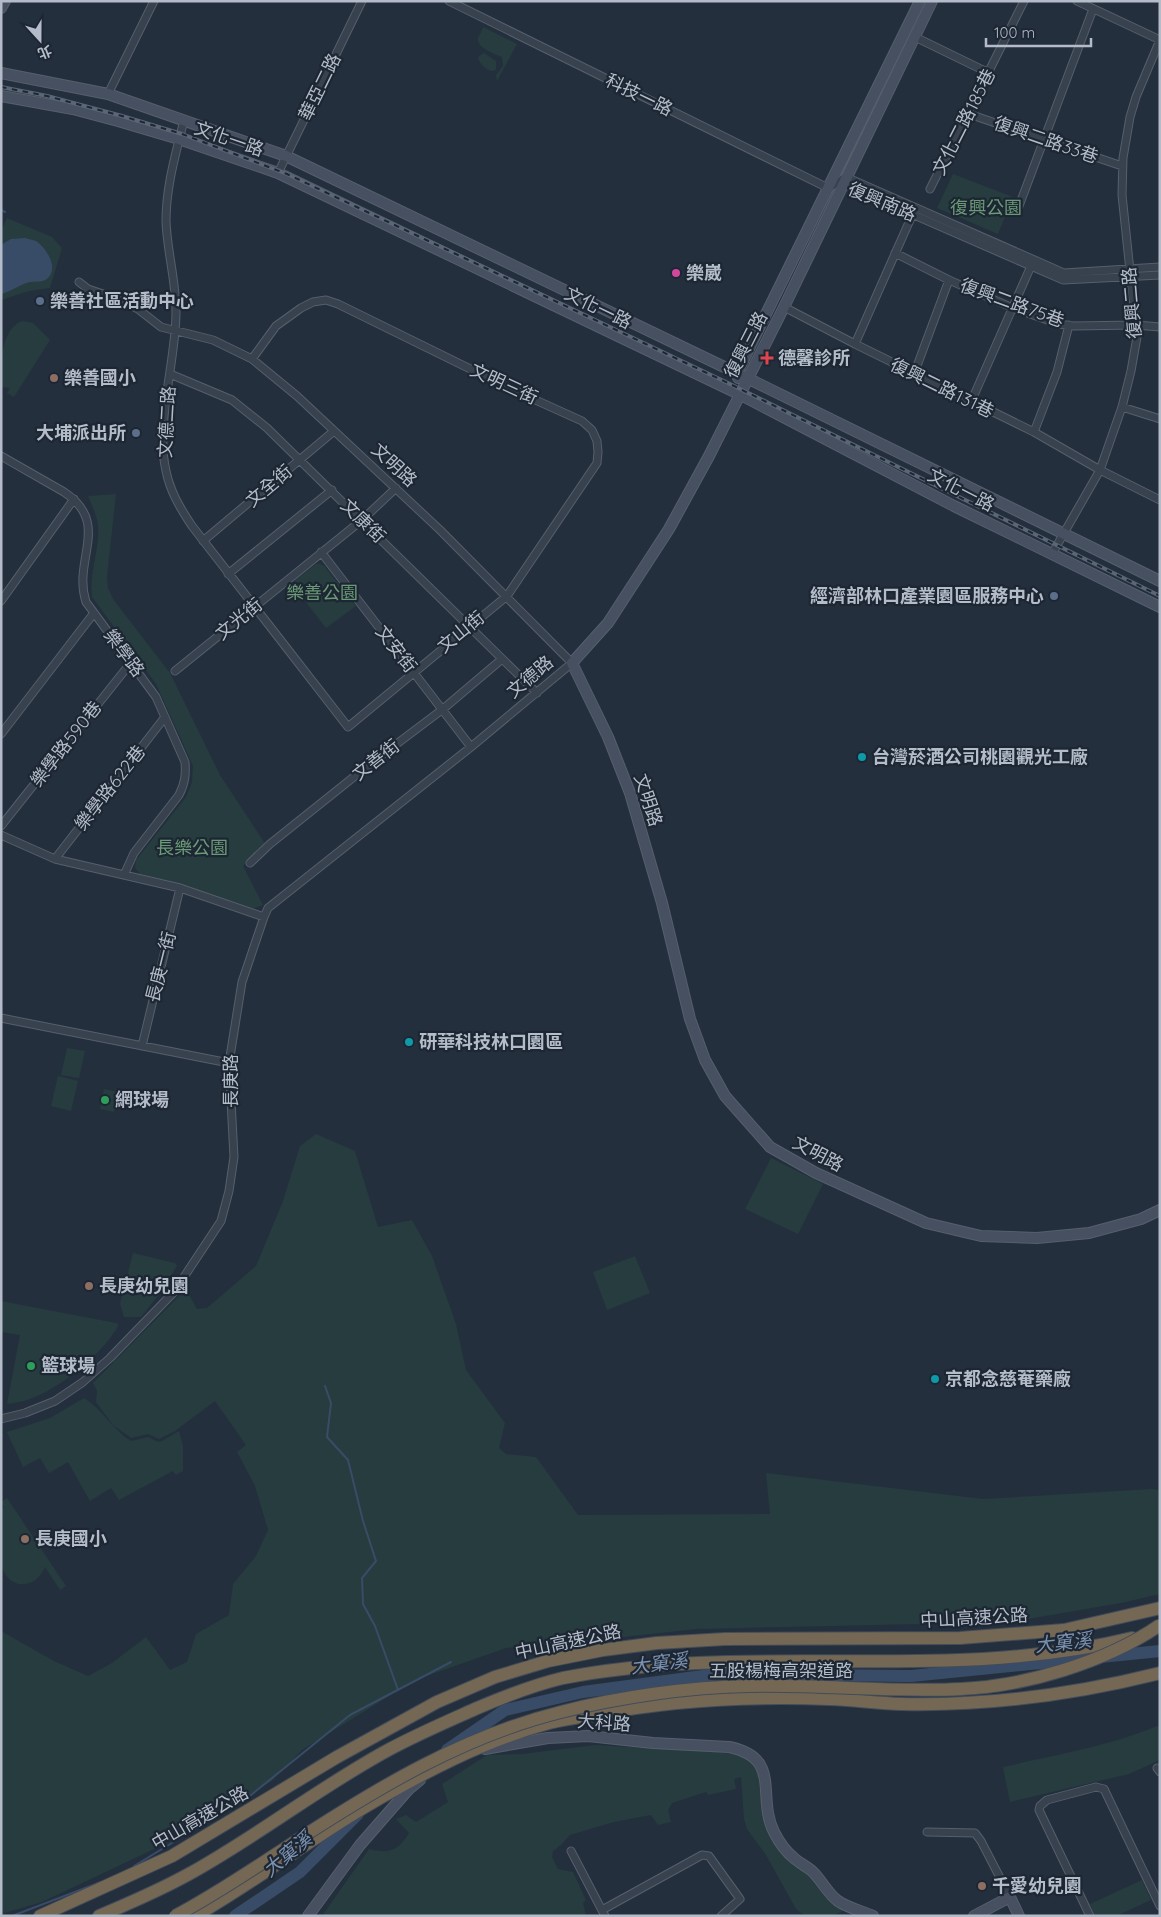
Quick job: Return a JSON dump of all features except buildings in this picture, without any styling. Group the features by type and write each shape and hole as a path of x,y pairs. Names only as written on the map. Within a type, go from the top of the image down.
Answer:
{"highway":[{"name":"中山高速公路","path":"40,1916 172,1856 337,1757 437,1702 495,1677 548,1661 603,1650 657,1643 725,1639 960,1638 1064,1630 1160,1608"},
{"name":"五股楊梅高架道路","path":"175,1916 204,1901 365,1798 420,1766 466,1744 561,1712 646,1695 712,1687 752,1686 923,1690 962,1689 983,1686 1031,1678 1098,1658 1129,1644 1160,1625"},
{"name":"中山高速公路","path":"99,1916 189,1874 389,1750 445,1722 505,1696 560,1679 663,1664 721,1661 969,1661 1042,1655 1102,1646 1160,1632"},
{"name":"五股楊梅高架道路","path":"195,1916 229,1896 362,1808 424,1774 468,1751 512,1734 552,1722 643,1706 690,1701 828,1699 908,1704 986,1701 1078,1690 1160,1673"}],"street":[{"path":"1,8 5,1"},
{"path":"108,94 154,1"},
{"name":"華亞二路","path":"278,172 362,1"},
{"name":"科技一路","path":"449,1 828,188"},
{"name":"復興三路","path":"739,394 742,376 828,188 920,1"},
{"name":"復興三路","path":"742,376 784,307 932,1"},
{"name":"文化二路185巷","path":"930,189 1024,1"},
{"path":"1076,1 1160,40"},
{"path":"1019,206 1093,9"},
{"path":"915,37 989,73"},
{"name":"復興二路","path":"1052,554 1100,470 1122,407 1135,350 1136,324 1122,196 1122,166 1130,117 1136,97 1160,40"},
{"name":"文化一路","path":"1,73 108,94 286,156 742,376 1160,581"},
{"name":"文化一路","path":"1,96 73,110 179,139 278,172 739,394 954,506 1160,607"},
{"path":"874,96 884,101"},
{"name":"復興二路33巷","path":"969,114 1122,166"},
{"name":"文德二路","path":"184,120 167,196 168,246 176,310 163,426 166,473 179,507 203,541 348,727"},
{"name":"復興南路","path":"828,188 844,180 916,206 1064,273 1160,275"},
{"name":"復興南路","path":"844,180 912,215 1063,280 1104,274"},
{"path":"854,344 916,206"},
{"name":"復興二路75巷","path":"895,253 949,280 1013,308 1059,324 1136,324 1160,327"},
{"path":"971,402 1031,266"},
{"name":"復興南路","path":"1130,273 1160,267"},
{"path":"914,374 949,280"},
{"name":"文明路","path":"79,282 88,289 118,299 138,310 161,327 213,340 252,359 396,488 507,596 572,663 608,738 630,793 662,903 690,1019 705,1060 725,1096 770,1146 816,1173 926,1223 982,1236 1037,1238 1089,1233 1141,1219 1160,1210"},
{"name":"文明三街","path":"252,359 276,326 313,302 326,300 338,304 509,388 582,421 592,430 598,452 596,463 507,596"},
{"name":"復興二路131巷","path":"784,307 854,344 1034,432 1100,470 1160,500"},
{"path":"1034,432 1057,372 1069,325"},
{"name":"文康街","path":"170,374 232,400 267,428 537,693"},
{"name":"文德路","path":"264,917 268,908 471,747 572,663 608,623 654,554 709,456 739,394"},
{"path":"1122,407 1160,419"},
{"name":"文全街","path":"203,541 334,431"},
{"name":"樂學路","path":"1,456 74,499 84,510 88,522 82,583 86,602 156,697 185,762 186,774 184,785 179,795 134,853 124,875"},
{"name":"文光街","path":"174,672 362,520 396,488"},
{"path":"228,574 332,490"},
{"path":"1,601 74,499"},
{"name":"文安街","path":"321,552 471,747"},
{"name":"文山街","path":"348,727 507,596"},
{"path":"1,734 94,613"},
{"name":"文善街","path":"250,863 270,844 443,709 502,659"},
{"name":"樂學路590巷","path":"1,826 132,663"},
{"name":"樂學路622巷","path":"55,859 165,717"},
{"path":"1,835 55,859 180,888 264,917"},
{"name":"長庚一街","path":"142,1046 180,888"},
{"name":"長庚路","path":"1,1419 25,1413 55,1400 83,1382 110,1358 174,1292 221,1220 229,1191 234,1157 229,1063 242,982 264,917"},
{"path":"1,1018 229,1063"},
{"name":"大科路","path":"308,1916 360,1845 408,1790 426,1776 477,1751 548,1738 588,1736 729,1747 741,1749 751,1754 758,1760 763,1769 769,1819 773,1830 786,1851 811,1870 836,1900 874,1916"},
{"path":"1090,1916 1041,1814 1040,1806 1047,1800 1096,1787 1104,1789 1160,1906"},
{"path":"927,1832 974,1833 981,1841 1019,1916"},
{"path":"571,1851 603,1913 702,1855 709,1856 740,1899 721,1916"},
{"path":"974,1916 1010,1897"}],"green space":[{"path":"483,27 517,44 497,81 496,75 503,66 502,57 483,48 478,42"},
{"path":"484,53 496,61 496,69 494,71 481,64 478,57"},
{"name":"復興公園","path":"953,174 1013,197 998,234 937,208"},
{"path":"7,218 52,237 62,248 50,288 29,291 1,300 1,231"},
{"path":"22,321 33,323 50,340 14,397 7,393 10,388 1,387 3,349 9,332"},
{"name":"長樂公園","path":"116,494 107,577 108,588 113,599 170,673 220,775 266,845 243,866 263,905 253,909 181,884 140,874 135,868 136,860 186,797 192,782 193,766 156,684 92,597 91,588 98,526 88,496"},
{"name":"樂善公園","path":"316,564 324,566 356,606 326,628 294,587 295,580"},
{"path":"67,1048 85,1051 79,1078 61,1075"},
{"path":"58,1076 78,1081 71,1111 51,1106"},
{"path":"104,1089 118,1092 114,1112 100,1109"},
{"path":"316,1134 355,1151 378,1227 412,1220 432,1256 456,1324 466,1370 505,1423 499,1448 506,1454 536,1457 578,1515 770,1514 766,1473 983,1499 1160,1490 1160,1594 1121,1603 1010,1622 696,1629 506,1648 415,1680 302,1750 272,1781 171,1841 42,1902 1,1914 1,1631 54,1661 88,1676 112,1663 146,1637 170,1670 187,1662 196,1634 229,1615 233,1584 256,1556 268,1530 255,1486 237,1452 246,1445 215,1401 175,1431 159,1439 148,1434 131,1438 113,1425 96,1402 97,1391 93,1383 186,1289 197,1309 207,1308 256,1266 283,1201 300,1146"},
{"path":"771,1158 823,1184 798,1234 745,1209"},
{"path":"133,1253 175,1263 177,1266 161,1292 141,1317 124,1317 120,1304"},
{"path":"635,1256 650,1293 607,1310 593,1272"},
{"path":"1,1301 116,1323 118,1326 102,1348 67,1379 30,1399 7,1404 20,1335 1,1332"},
{"path":"84,1398 131,1441 148,1437 158,1442 179,1431 183,1446 183,1471 176,1475 173,1471 119,1500 111,1488 90,1501 68,1462 49,1473 40,1458 23,1467 7,1432 50,1418"},
{"path":"7,1498 66,1586 60,1590 45,1567 37,1579 25,1584 17,1584 5,1574 1,1563 1,1508 4,1508 1,1502"},
{"path":"1160,1725 1160,1760 1129,1774 1010,1802 1003,1767 1122,1739"},
{"path":"595,1745 720,1752 745,1757 753,1763 758,1773 763,1817 772,1841 787,1860 807,1874 825,1897 843,1911 832,1916 805,1916 796,1909 766,1855 747,1829 744,1819 741,1777 734,1779 736,1789 708,1795 706,1792 672,1803 668,1810 671,1822 658,1825 651,1815 614,1822 570,1835 553,1851 552,1857 558,1869 573,1872 586,1900 583,1903 586,1916 322,1916 369,1849 392,1850 405,1839 409,1833 396,1819 406,1815 416,1822 448,1802 442,1784 487,1755 522,1754"},
{"path":"1142,1880 1151,1900 1116,1916 1095,1916 1090,1904"}],"water":[{"path":"25,238 36,241 44,248 52,263 51,274 44,281 26,283 1,294 1,245 11,239"}],"waterway":[{"path":"1,210 5,212"},
{"path":"325,1386 331,1403 327,1437 348,1460 363,1521 376,1561 362,1578 363,1604 375,1626 398,1690"},
{"name":"大窠溪","path":"447,1750 505,1710 583,1692 718,1674 911,1676 1160,1651"},
{"path":"134,1866 251,1795 350,1715 451,1662"},
{"name":"大窠溪","path":"235,1916 300,1872 358,1814"},
{"path":"12,1916 101,1882"}],"railway":[{"path":"1,87 47,96 182,134 287,174 728,383 1160,596"}],"place":[{"name":"樂崴","path":"676,273"},
{"name":"樂善社區活動中心","path":"40,301"},
{"name":"德馨診所","path":"767,358"},
{"name":"樂善國小","path":"54,378"},
{"name":"大埔派出所","path":"136,433"},
{"name":"經濟部林口產業園區服務中心","path":"1054,596"},
{"name":"台灣菸酒公司桃園觀光工廠","path":"862,757"},
{"name":"研華科技林口園區","path":"409,1042"},
{"name":"網球場","path":"105,1100"},
{"name":"長庚幼兒園","path":"89,1286"},
{"name":"籃球場","path":"31,1366"},
{"name":"京都念慈菴藥廠","path":"935,1379"},
{"name":"長庚國小","path":"25,1539"},
{"name":"千愛幼兒園","path":"982,1886"}]}
